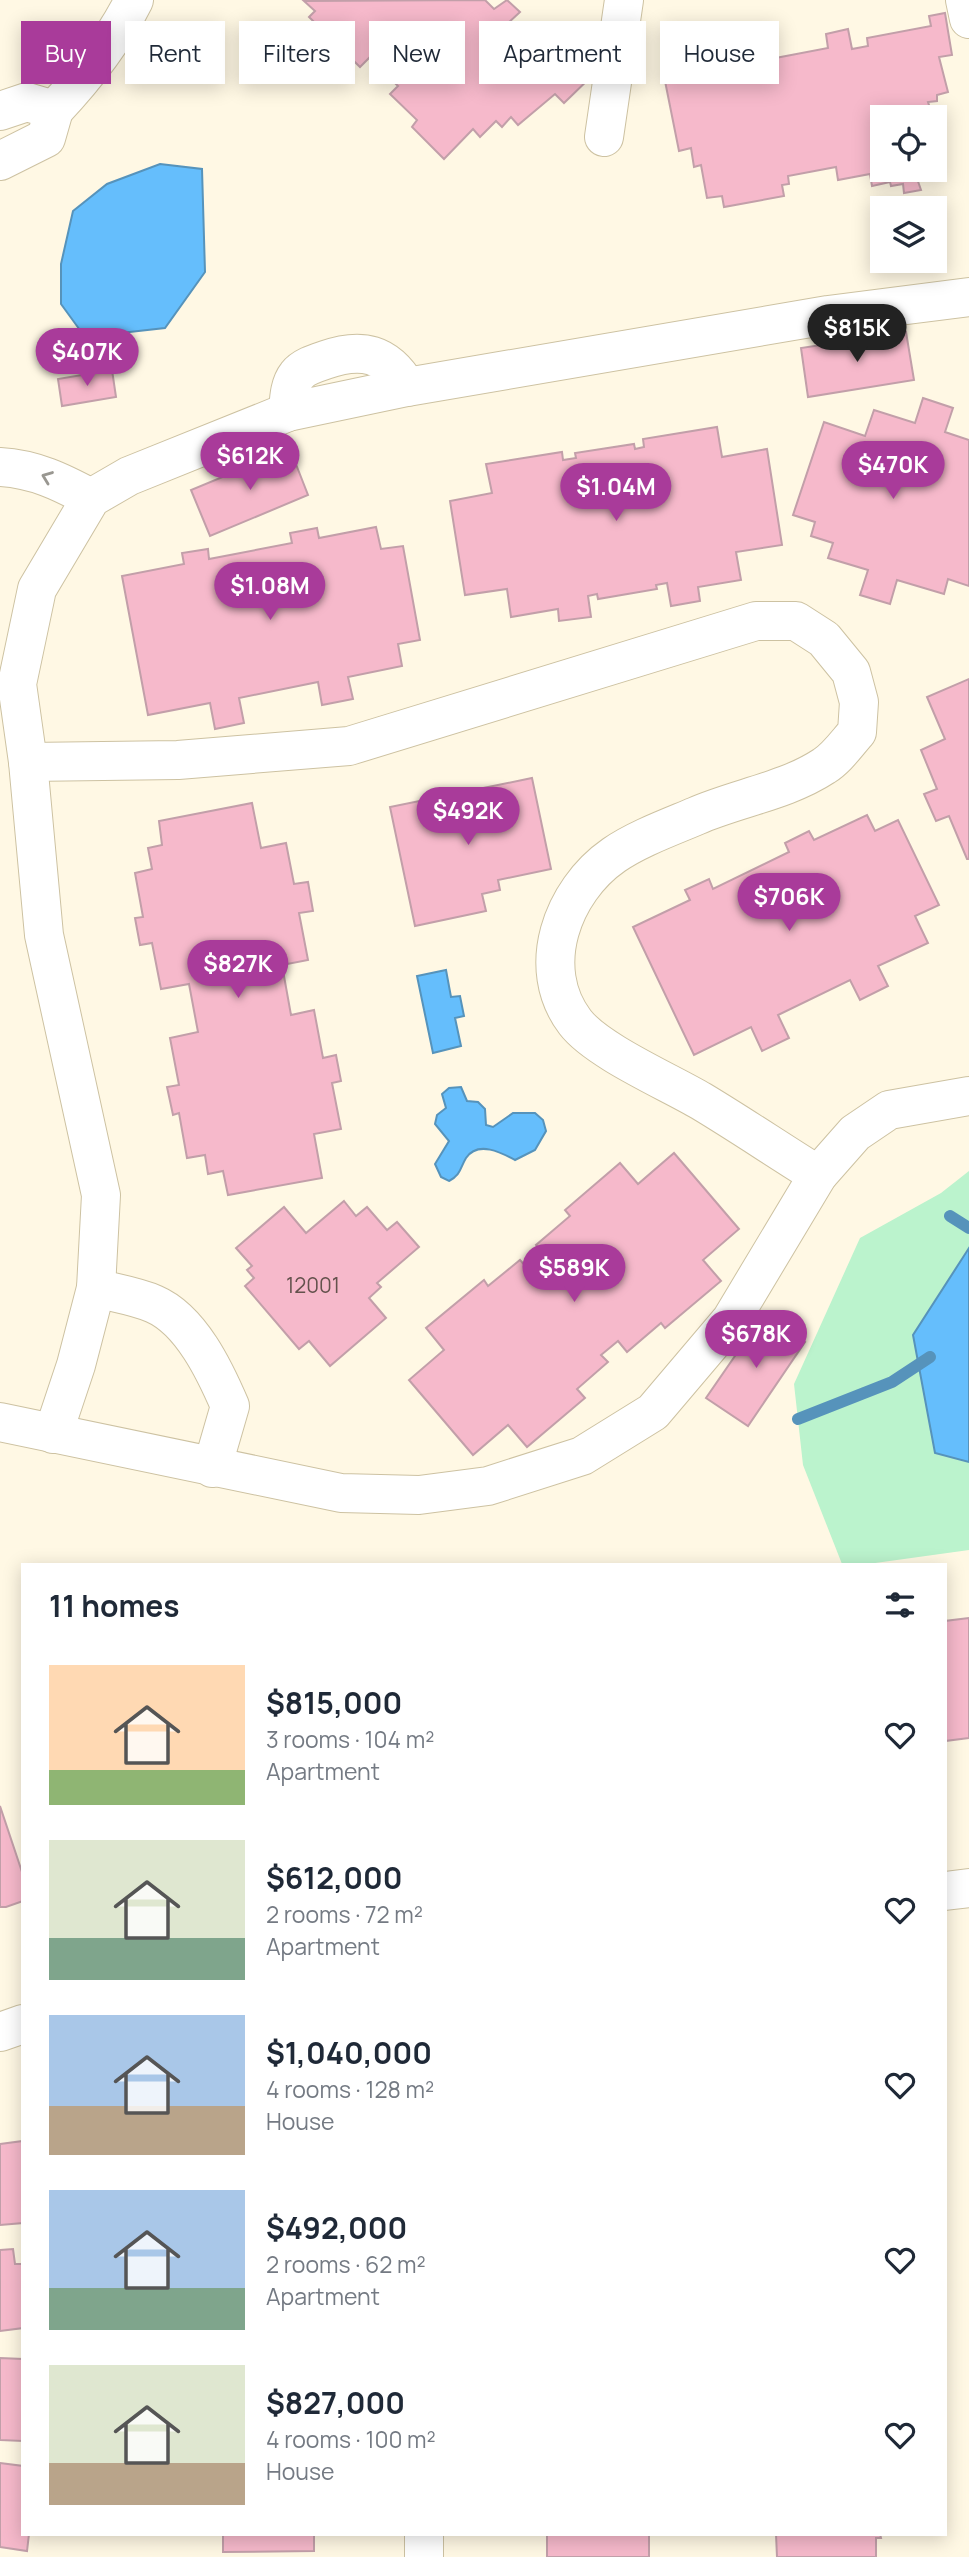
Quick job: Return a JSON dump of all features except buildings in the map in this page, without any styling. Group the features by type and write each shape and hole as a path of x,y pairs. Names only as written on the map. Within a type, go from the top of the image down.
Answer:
{"street":[{"path":"0,161 46,138 54,110 102,54 134,0"},
{"path":"604,137 624,0"},
{"path":"965,0 969,19"},
{"path":"0,111 27,102 54,110"},
{"path":"53,1434 76,1365 96,1288 101,1195 44,935 28,762 17,684 37,589 91,498 129,476 288,412 407,387 828,315 969,298"},
{"path":"0,467 25,468 54,478 91,498"},
{"path":"28,762 178,760 349,746 756,621 796,621 824,639 850,672 859,702 857,732 826,765 804,776 697,816 614,855 579,890 559,928 555,968 563,1000 576,1024 609,1049 702,1102 818,1175"},
{"path":"0,1422 341,1493 419,1495 488,1486 582,1456 653,1412 723,1330 818,1175 855,1133 890,1110 969,1096"},
{"path":"96,1288 155,1304 176,1320 210,1359 230,1406 212,1468"},
{"path":"947,1891 969,1888"},
{"path":"0,2032 21,2025"},
{"path":"424,2536 424,2557"}],"green space":[{"path":"969,1171 969,1550 875,1563 842,1563 803,1465 794,1384 860,1238 941,1193"}],"water":[{"path":"160,164 202,169 205,272 165,328 85,337 61,304 61,264 73,211 107,184"},
{"path":"446,970 451,997 460,996 464,1016 455,1018 461,1046 433,1053 417,976"},
{"path":"461,1087 467,1101 478,1102 485,1109 486,1125 493,1127 513,1113 535,1113 543,1120 546,1131 535,1150 515,1160 490,1150 477,1150 466,1158 453,1179 449,1181 441,1177 435,1164 449,1141 435,1124 437,1115 446,1108 442,1094 449,1088"},
{"path":"969,1248 969,1462 935,1453 913,1335"}],"waterway":[{"path":"950,1216 969,1228"},
{"path":"798,1419 892,1382 930,1357"}]}
